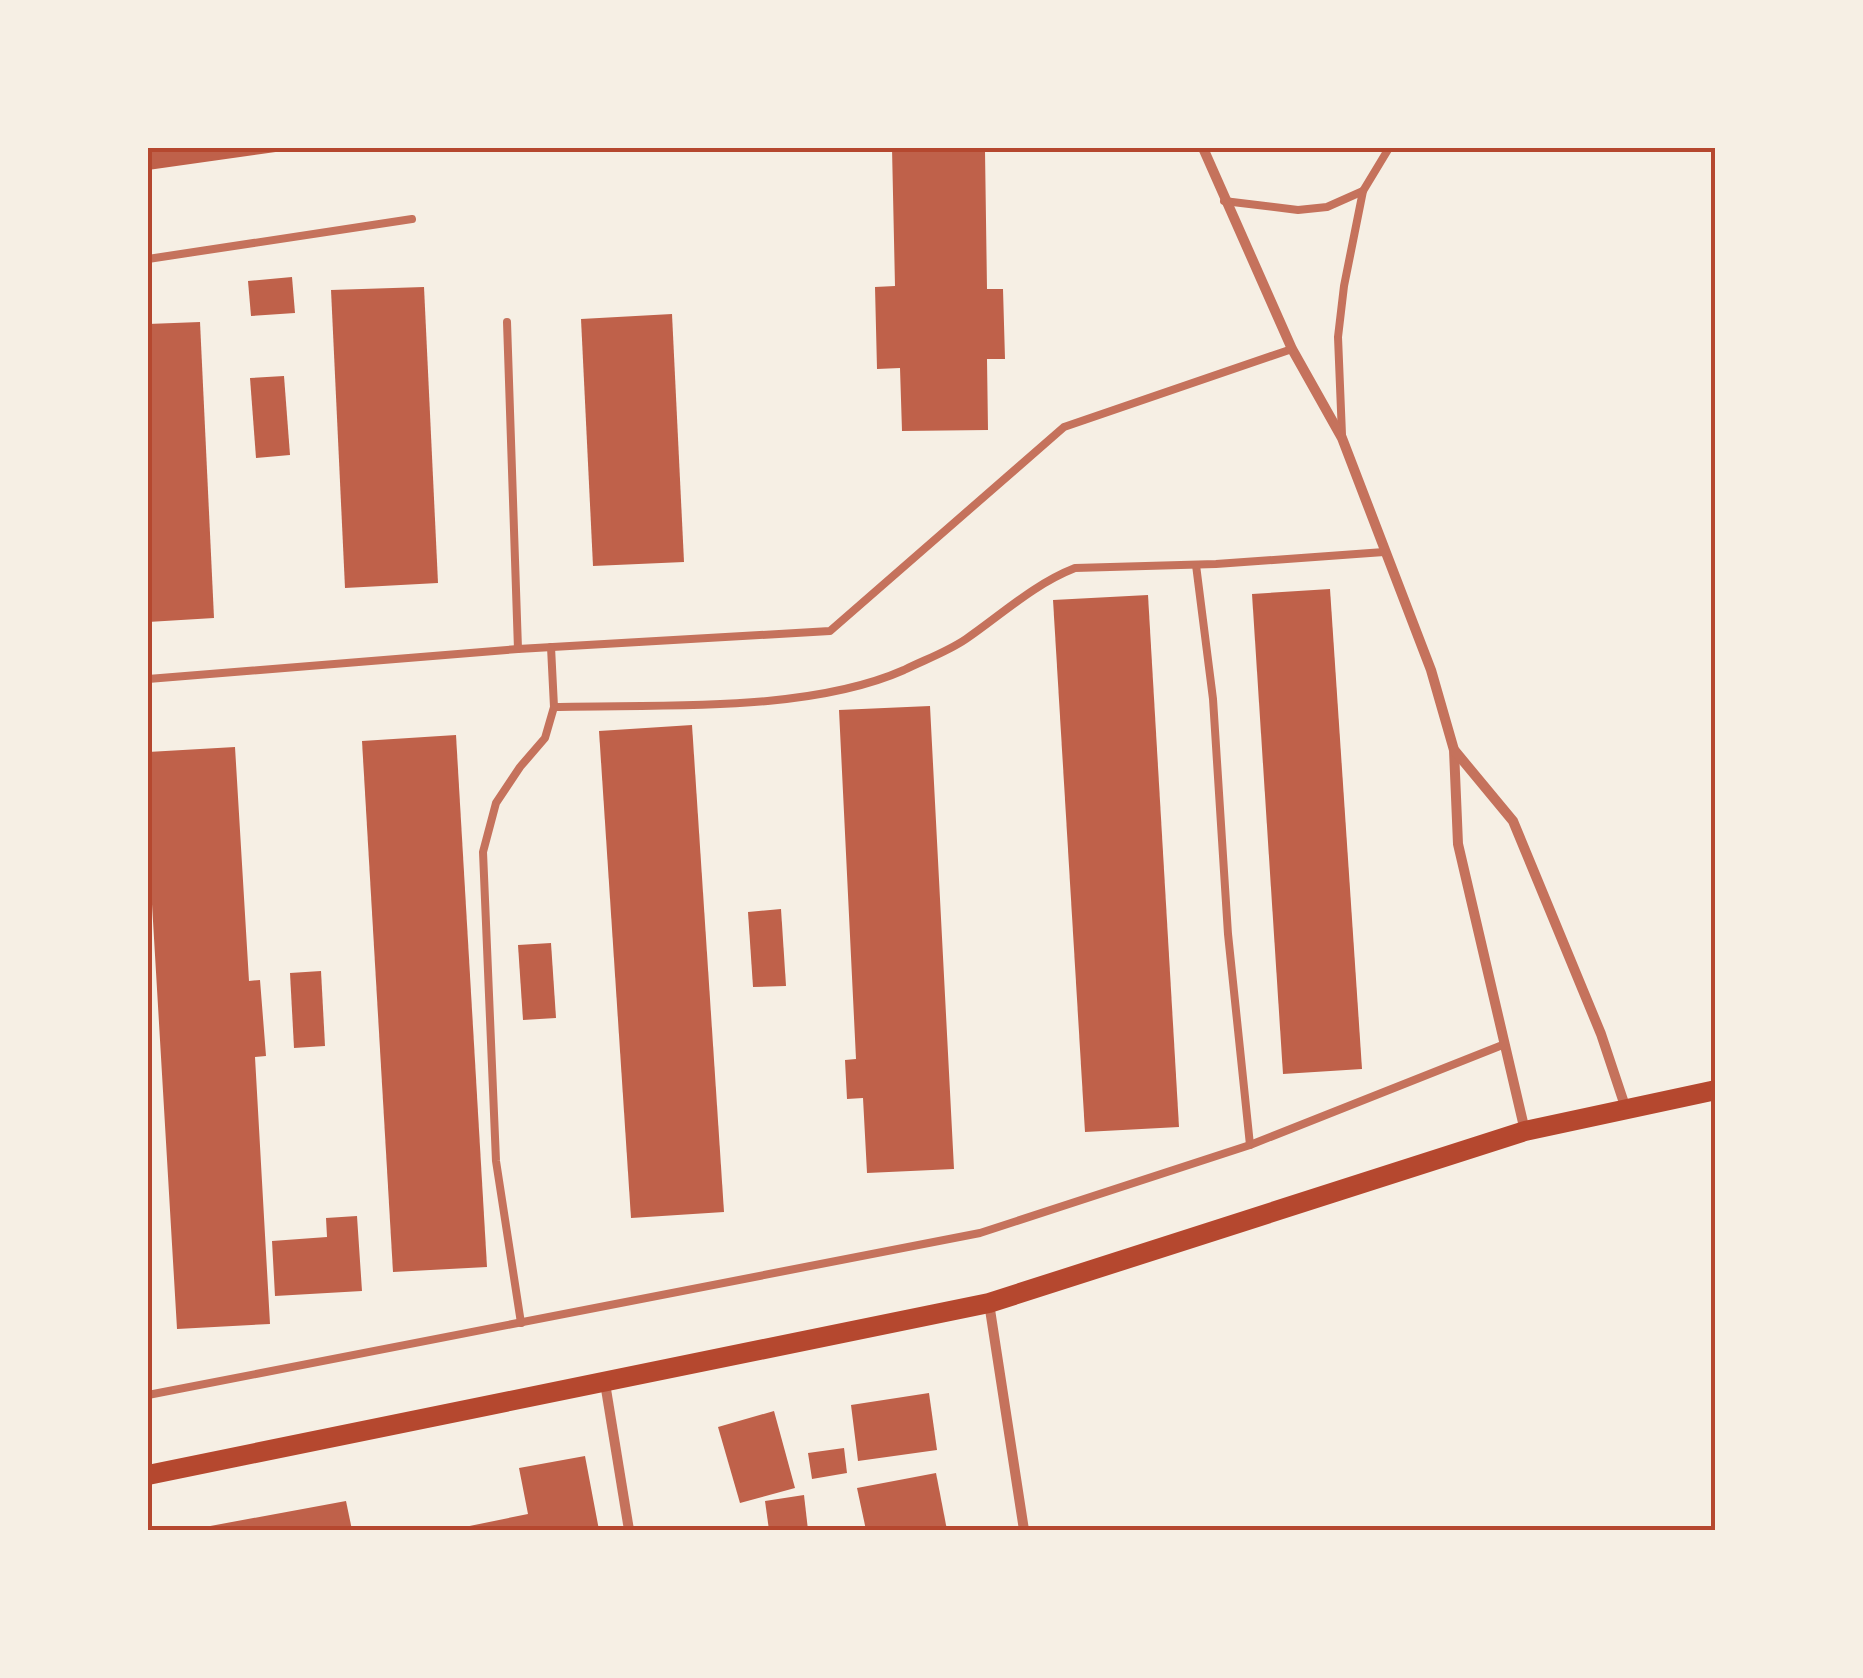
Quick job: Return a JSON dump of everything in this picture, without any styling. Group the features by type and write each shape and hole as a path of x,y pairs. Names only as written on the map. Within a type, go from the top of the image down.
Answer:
{"main road":[{"path":"148,1475 989,1303 1526,1131 1716,1090"}],"street":[{"path":"1203,148 1292,349 1342,438 1430,670 1454,750 1458,844 1526,1131"},
{"path":"1454,750 1513,821 1601,1034 1626,1109"},
{"path":"989,1303 1024,1530"},
{"path":"605,1383 629,1530"}],"lane":[{"path":"1342,438 1338,337 1344,286 1363,192 1389,148"},
{"path":"1224,200 1298,210 1327,207 1363,192"},
{"path":"148,259 412,219"},
{"path":"507,322 518,649"},
{"path":"148,679 518,649 830,630 1064,427 1292,349"},
{"path":"554,707 743,701 826,693 898,672 961,642 1054,576 1075,568 1196,565 1384,552"},
{"path":"1196,565 1213,700 1228,934 1250,1144"},
{"path":"521,1323 496,1160 483,852 496,802 544,738 554,707 551,647"},
{"path":"148,1395 980,1233 1250,1144 1505,1044"}],"building":[{"path":"148,148 289,148 290,150 148,170"},
{"path":"892,148 993,148 985,151 987,289 1003,289 1005,359 987,359 988,430 902,431 900,368 877,369 875,287 895,286"},
{"path":"292,277 295,313 251,316 248,281"},
{"path":"424,287 438,583 345,588 331,290"},
{"path":"672,314 684,562 593,566 581,319"},
{"path":"200,322 214,618 148,622 148,324"},
{"path":"284,376 290,455 256,458 250,378"},
{"path":"1330,589 1362,1069 1283,1074 1252,594"},
{"path":"1148,595 1179,1127 1085,1132 1053,600"},
{"path":"930,706 954,1169 867,1173 863,1098 847,1099 845,1060 856,1059 839,710"},
{"path":"692,725 724,1212 631,1218 599,731"},
{"path":"456,735 487,1267 393,1272 362,741"},
{"path":"235,747 249,981 260,980 266,1056 255,1057 270,1324 177,1329 148,836 148,752"},
{"path":"781,909 786,986 753,987 748,912"},
{"path":"551,943 556,1018 523,1020 518,945"},
{"path":"321,971 325,1046 294,1048 290,973"},
{"path":"357,1216 362,1291 275,1296 272,1241 327,1237 326,1218"},
{"path":"929,1393 937,1450 858,1461 851,1405"},
{"path":"774,1411 795,1488 740,1503 718,1427"},
{"path":"844,1448 847,1473 812,1479 808,1453"},
{"path":"585,1456 599,1530 450,1530 528,1514 519,1468"},
{"path":"936,1473 947,1530 866,1530 857,1488"},
{"path":"804,1495 808,1530 769,1530 765,1501"},
{"path":"346,1501 352,1530 194,1530 194,1529"}]}
